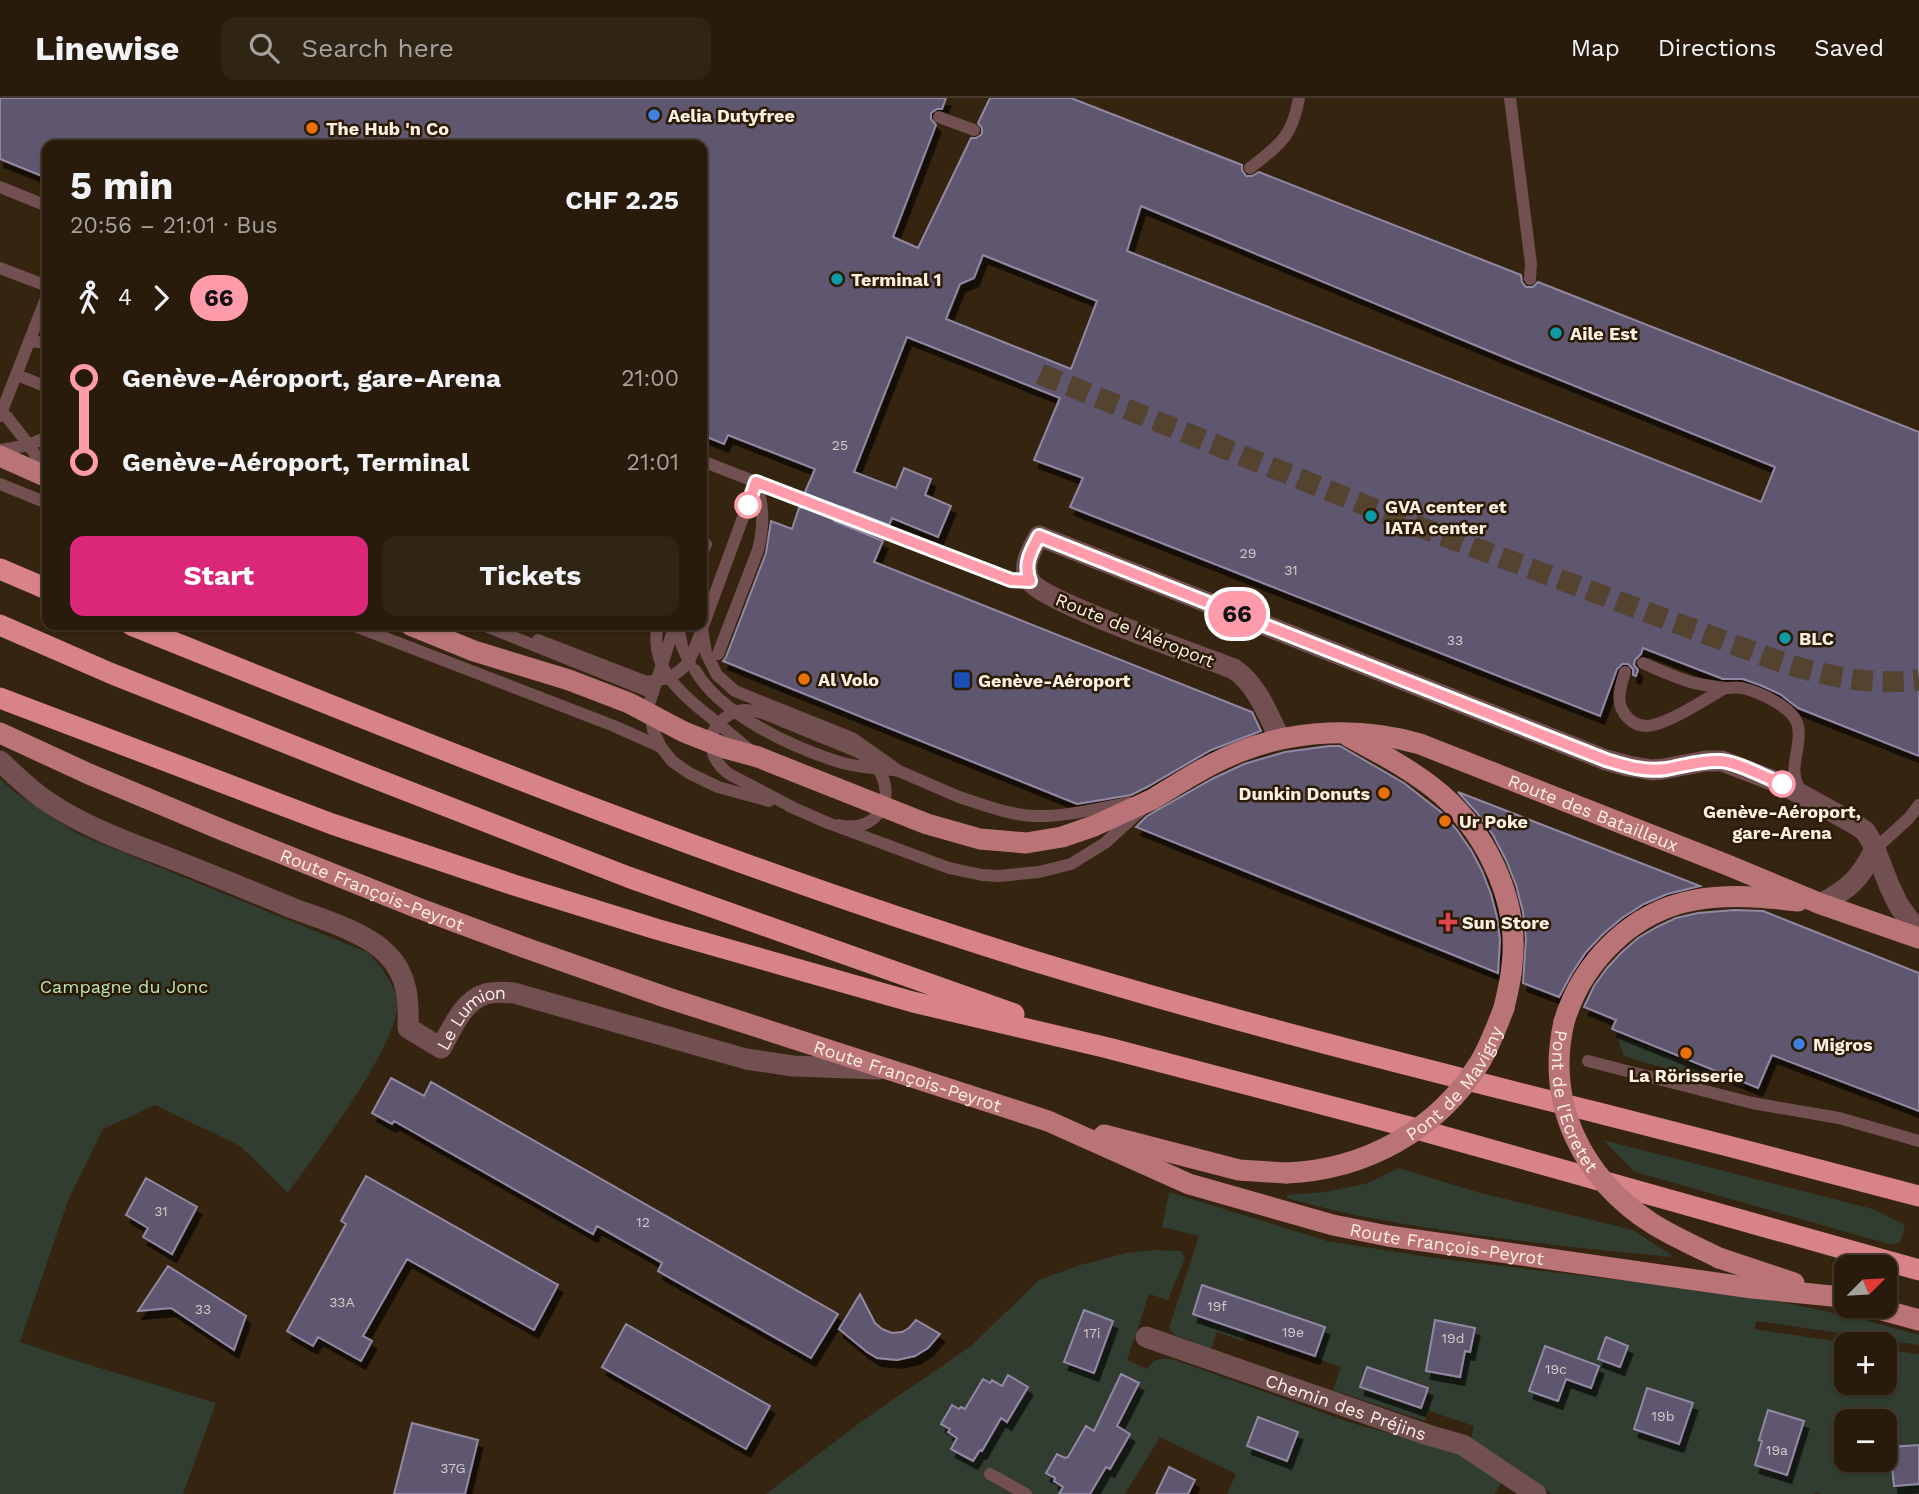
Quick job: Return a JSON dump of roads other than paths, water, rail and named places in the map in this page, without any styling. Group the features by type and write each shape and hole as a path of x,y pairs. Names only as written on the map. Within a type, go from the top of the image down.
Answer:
{"highway":[{"path":"0,569 42,587"},
{"path":"0,625 123,678 615,872 1108,1048"},
{"path":"143,630 384,727 647,828 905,919 1036,961 1300,1037 1919,1196"},
{"path":"0,698 332,824 656,929 913,1002 1108,1048 1425,1131 1919,1270"}],"main road":[{"path":"0,456 42,473"},
{"name":"Route des Batailleux","path":"422,630 474,651 590,687 629,703 684,732 725,748 758,757 927,824 981,839 1026,843 1062,837 1094,826 1153,799 1217,761 1280,739 1343,733 1384,735 1420,744 1821,904 1919,938"},
{"name":"Route François-Peyrot","path":"0,733 184,814 418,908 668,998 1048,1121 1189,1184 1333,1225 1438,1245 1834,1297"},
{"name":"Pont de Mavigny","path":"1048,1121 1239,1170 1304,1172 1371,1156 1402,1139 1443,1107 1469,1078 1481,1059 1504,1008 1513,963 1507,901 1499,875 1468,821 1430,785 1343,733"},
{"name":"Pont de l'Ecretet","path":"1821,904 1713,897 1694,900 1659,912 1624,932 1588,970 1569,1005 1559,1050 1561,1094 1570,1129 1590,1164 1618,1197 1653,1224 1719,1258 1834,1296"},
{"path":"1897,1314 1919,1320"}],"street":[{"path":"1030,581 1027,564 1039,536 1606,760 1652,770 1722,761 1782,784 1860,827 1870,837 1898,904 1919,929"},
{"name":"Route de l'Aéroport","path":"1030,581 1045,594 1102,619 1234,669 1250,682 1280,739"},
{"name":"Le Lumion","path":"0,761 46,801 105,833 370,941 393,960 404,981 408,1000 408,1028 441,1048 458,1017 474,1000 488,993 514,993 746,1059 793,1066 884,1069"},
{"path":"1821,904 1849,887 1864,870 1875,849"},
{"name":"Chemin des Préjins","path":"1146,1337 1464,1445 1536,1494"}],"lane":[{"path":"1250,168 1287,136 1296,120 1299,98"},
{"path":"1510,98 1531,264 1530,279"},
{"path":"939,117 975,130"},
{"path":"0,187 42,204"},
{"path":"0,268 42,284"},
{"path":"42,309 17,375 6,387 0,415 7,416 42,467"},
{"path":"30,341 42,342"},
{"path":"17,375 42,385"},
{"path":"0,450 29,445 42,439"},
{"path":"707,463 802,500"},
{"path":"707,615 756,482"},
{"path":"513,630 647,681 668,678 683,669 714,658 762,534 762,501 756,482"},
{"path":"0,484 42,501"},
{"path":"840,515 1010,580 1030,581"},
{"path":"365,630 614,726 661,747"},
{"path":"496,630 653,693"},
{"path":"658,630 656,651 668,678 758,757"},
{"path":"674,630 649,704 653,730 661,747 672,761 689,773 718,787 794,808"},
{"path":"677,630 692,666 708,688 739,715 766,732 841,763 899,771"},
{"path":"702,630 704,643 716,661 724,683 735,691 852,738 899,771 960,797 996,809 1038,816 1068,814 1153,799"},
{"path":"692,666 702,630"},
{"path":"1643,663 1691,682 1743,688 1779,704 1792,714 1799,728 1794,761 1795,779 1805,796"},
{"path":"1625,672 1619,692 1620,704 1624,714 1632,722 1641,725 1660,723 1726,688"},
{"path":"831,823 846,827 859,826 874,817 881,807 886,795 885,780 872,761 858,752 760,712 740,710 724,719 714,729 712,742 715,761 729,774 794,808 831,823 949,869 982,875 1014,875 1057,868 1081,859 1105,843 1153,799"},
{"path":"684,732 724,729"},
{"path":"1875,849 1919,805"},
{"path":"1588,1061 1752,1103 1839,1118 1919,1141"},
{"path":"990,1474 1026,1494"}],"tunnel":[{"path":"1040,374 1417,526 1778,661 1812,671 1865,681 1919,680"}],"place":[{"name":"Aelia Dutyfree","path":"654,115"},
{"name":"The Hub 'n Co","path":"312,128"},
{"name":"Terminal 1","path":"837,279"},
{"name":"Aile Est","path":"1556,333"},
{"name":"GVA center et IATA center","path":"1371,516"},
{"name":"BLC","path":"1785,638"},
{"name":"Al Volo","path":"804,679"},
{"name":"Genève-Aéroport","path":"962,680"},
{"name":"Genève-Aéroport, gare-Arena","path":"1782,784"},
{"name":"Dunkin Donuts","path":"1384,793"},
{"name":"Ur Poke","path":"1445,821"},
{"name":"Sun Store","path":"1448,922"},
{"name":"Migros","path":"1799,1044"},
{"name":"La Rörisserie","path":"1686,1053"}],"park label":[{"name":"Campagne du Jonc","path":"124,986"}]}
